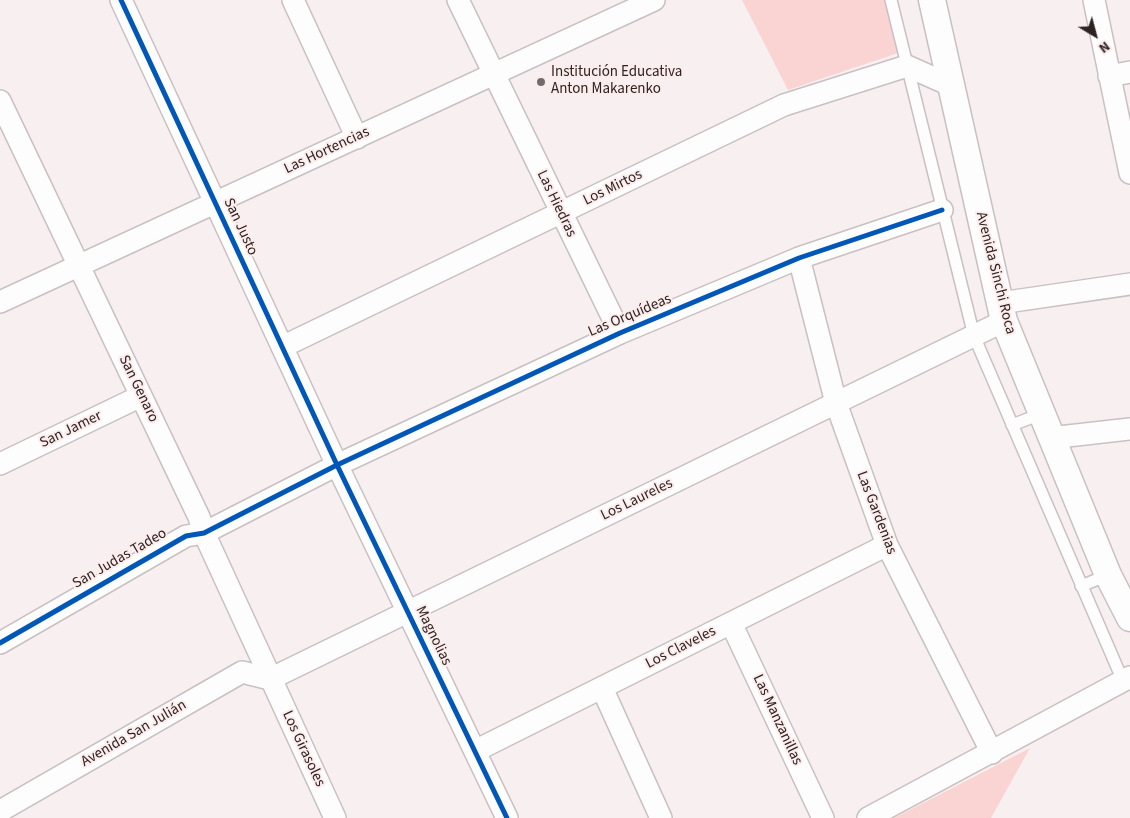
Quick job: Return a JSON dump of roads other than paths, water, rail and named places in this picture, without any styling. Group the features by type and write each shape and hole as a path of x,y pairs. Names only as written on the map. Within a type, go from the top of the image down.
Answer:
{"street":[{"name":"San Justo","path":"120,0 337,465"},
{"path":"293,0 357,138"},
{"name":"Las Hiedras","path":"458,0 620,333"},
{"name":"Avenida Sinchi Roca","path":"932,0 1002,312 1050,438 1108,575 1130,618"},
{"path":"1094,0 1130,173"},
{"name":"Las Hortencias","path":"0,302 357,138 645,2"},
{"path":"907,66 952,86"},
{"name":"Los Mirtos","path":"282,347 784,105 907,66"},
{"path":"1109,76 1130,72"},
{"name":"San Genaro","path":"0,101 7,133 79,266 199,517 204,533 270,679"},
{"name":"Las Orquídeas","path":"337,465 620,333 799,258 942,210"},
{"name":"Las Gardenias","path":"799,258 836,403 887,545 992,753"},
{"name":"Los Laureles","path":"270,679 974,336 1002,312 1130,284"},
{"name":"San Jamer","path":"0,464 141,396"},
{"path":"1050,438 1130,429"},
{"name":"San Judas Tadeo","path":"0,643 186,536 204,533 337,465"},
{"name":"Magnolias","path":"337,465 507,818"},
{"name":"Los Claveles","path":"475,751 887,545"},
{"name":"Las Manzanillas","path":"731,623 823,818"},
{"name":"Avenida San Julián","path":"0,811 242,672 270,679"},
{"name":"Los Girasoles","path":"270,679 335,818"},
{"path":"868,818 992,753 1126,679"},
{"path":"602,688 661,818"}],"lane":[{"path":"891,0 974,336 1082,586 1126,679"},
{"path":"1012,425 1041,414"},
{"path":"1082,586 1108,575"}],"place":[{"name":"Institución Educativa Anton Makarenko","path":"541,82"}]}
